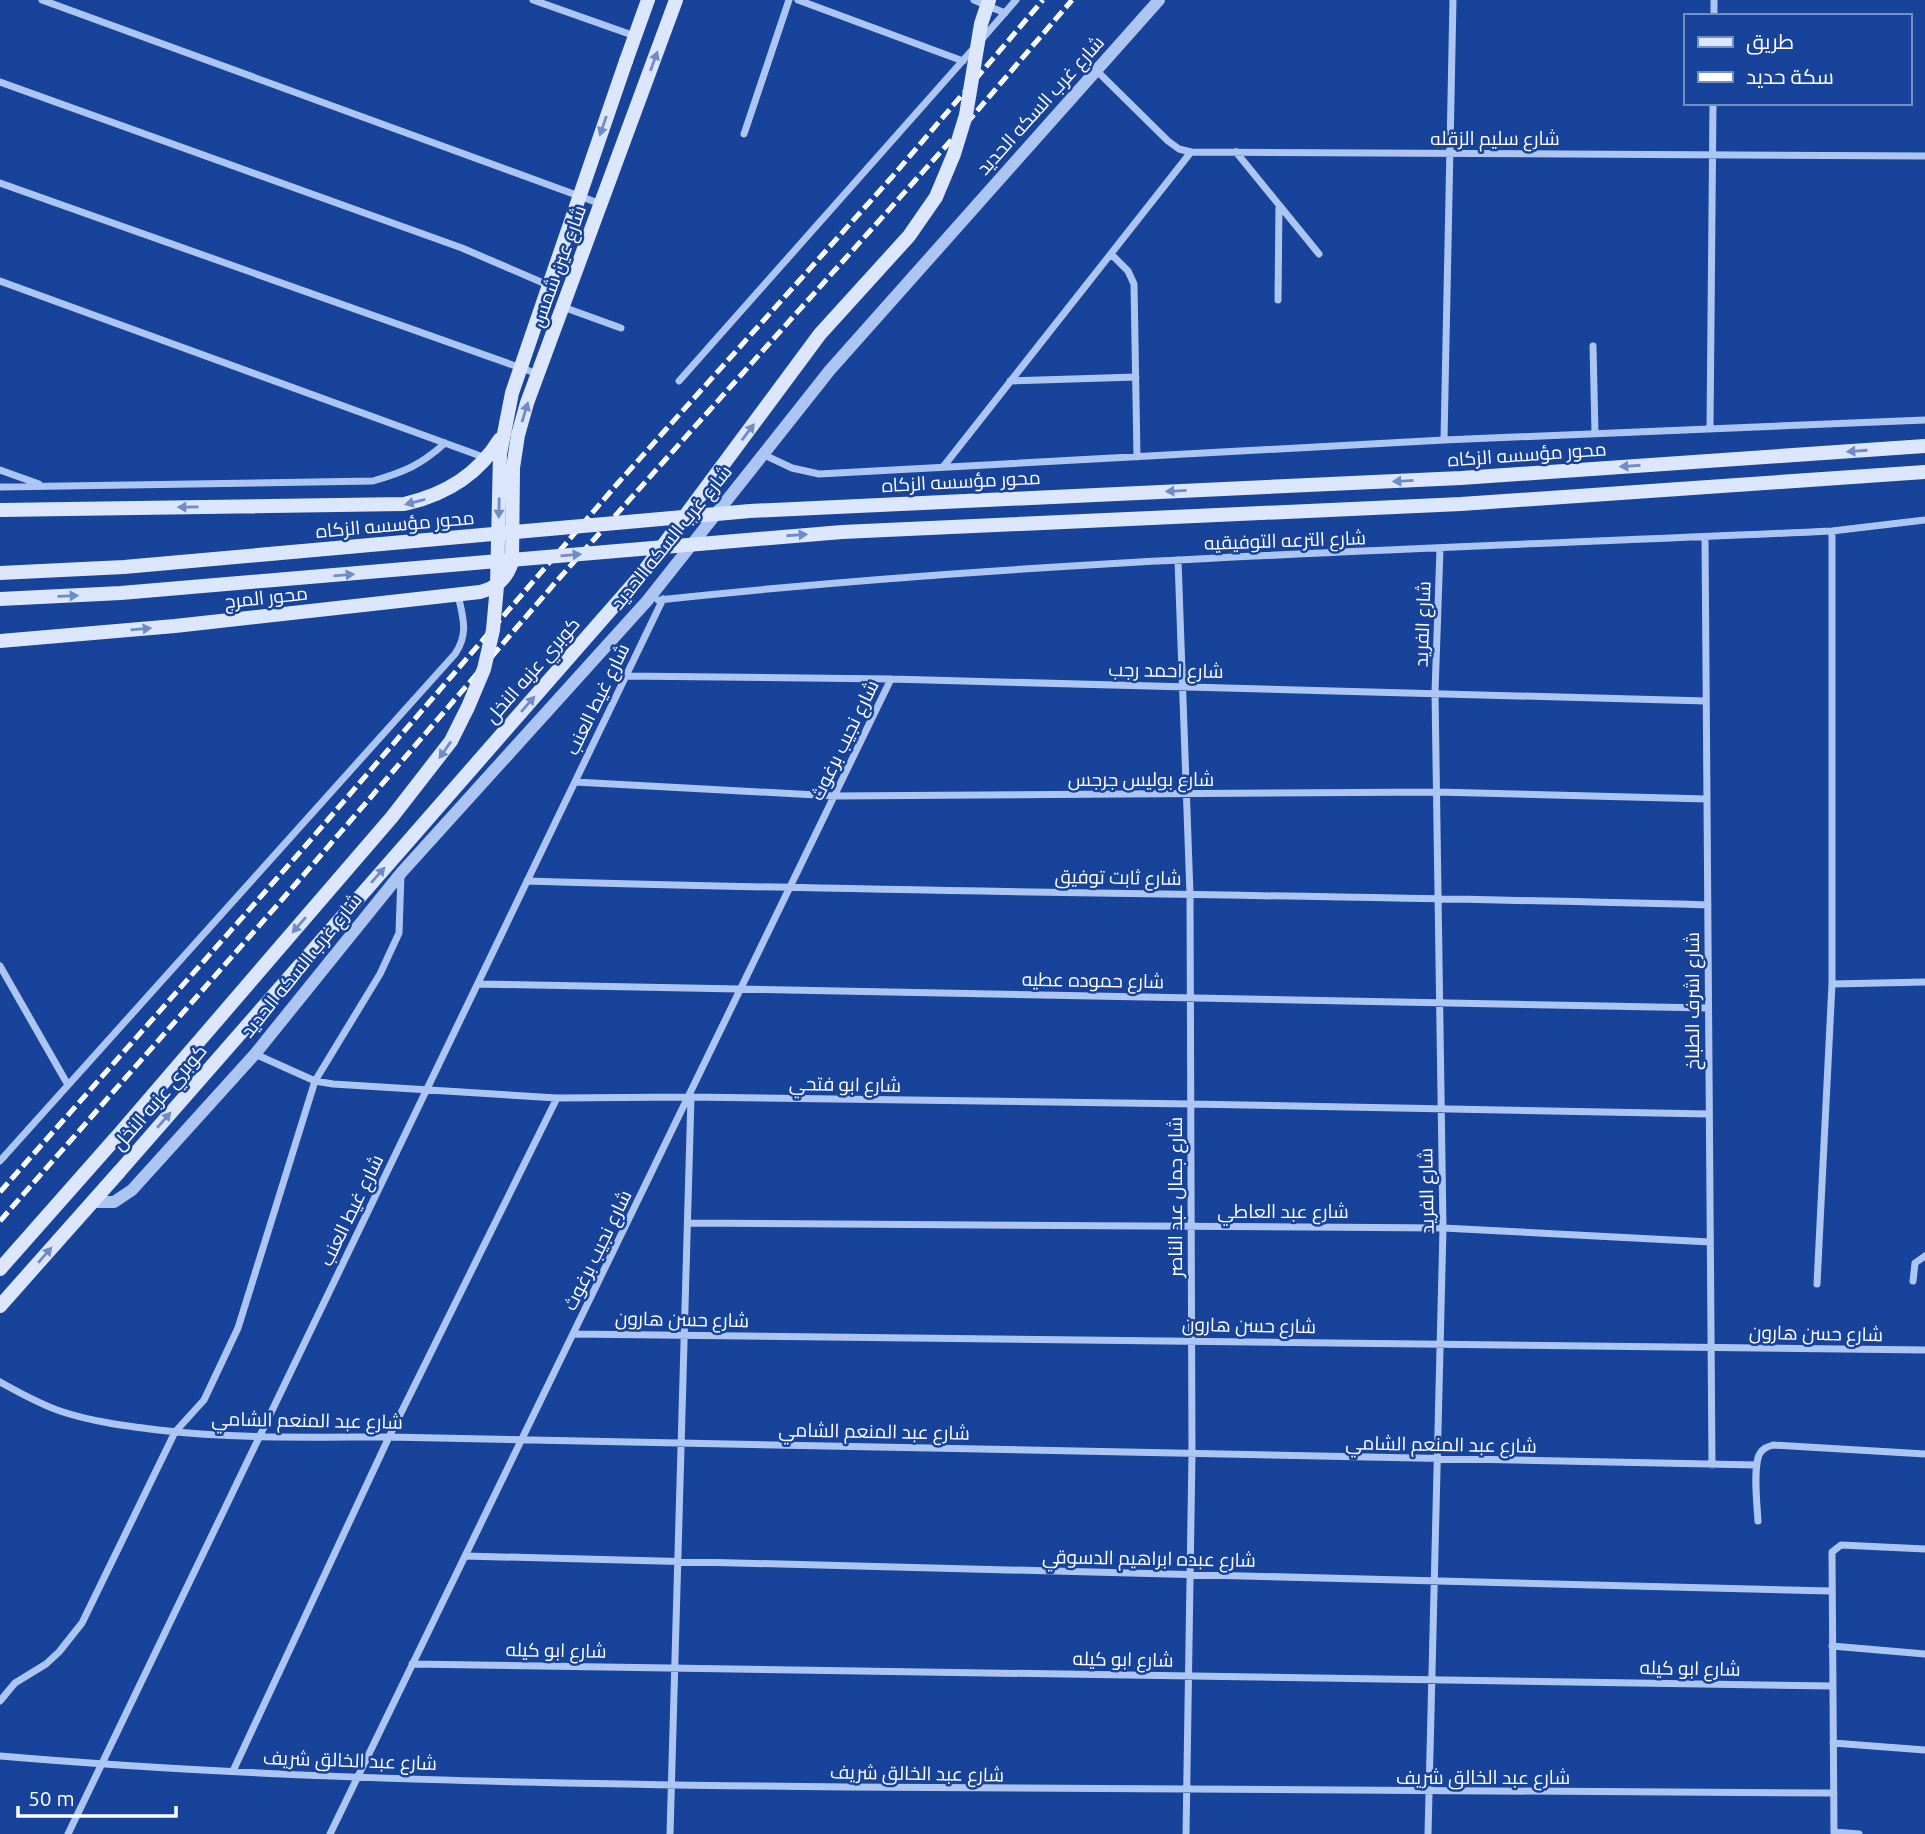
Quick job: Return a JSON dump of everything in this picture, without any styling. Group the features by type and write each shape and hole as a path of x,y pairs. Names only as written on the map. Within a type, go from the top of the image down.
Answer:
{"main road":[{"path":"635,36 648,0"},
{"name":"شارع عين شمس","path":"513,552 513,468 518,435 676,0"},
{"name":"كوبري عزبه النخل","path":"0,1306 642,573 820,334 909,236 936,197 954,154 966,115 981,24 989,0"},
{"name":"كوبري عزبه النخل","path":"2,1266 392,817 451,741 485,669 493,630 498,586 500,454 518,373 635,36"},
{"path":"0,510 404,504 445,491 463,480 493,450 504,431"},
{"name":"محور مؤسسه الزكاه","path":"0,573 124,567 776,510 1461,478 1925,446"},
{"path":"0,598 121,593 842,532 1461,504 1925,472"},
{"name":"محور المرج","path":"0,640 176,626 489,590 509,571 513,552"},
{"path":"2,1266 23,1280"}],"street":[{"path":"42,0 601,204"},
{"path":"533,0 635,36"},
{"path":"744,134 789,0"},
{"path":"798,0 963,61"},
{"path":"974,0 1004,13"},
{"path":"678,381 1016,0"},
{"name":"شارع غرب السكه الحديد","path":"92,1202 114,1202 132,1190 255,1054 401,873 647,601 830,370 1159,0"},
{"path":"1444,440 1453,0"},
{"path":"943,467 1191,152 1179,149 1168,141 1097,71"},
{"path":"0,82 462,248 548,285"},
{"path":"1710,428 1713,105"},
{"name":"شارع سليم الزقله","path":"1191,152 1925,156"},
{"path":"1236,152 1319,254"},
{"path":"0,183 538,374"},
{"path":"1278,300 1279,204"},
{"path":"1111,254 1128,271 1134,284 1137,457"},
{"path":"0,281 513,468"},
{"path":"563,307 621,328"},
{"path":"1593,346 1595,433"},
{"path":"1010,382 1136,377"},
{"path":"762,454 792,468 819,474 1444,440 1925,420"},
{"path":"0,487 373,481 425,462 445,443"},
{"path":"0,470 44,486"},
{"name":"شارع الترعه التوفيقيه","path":"647,601 805,585 1178,560 1832,531 1925,520"},
{"path":"1817,1284 1832,984 1832,531"},
{"name":"شارع اشرف الطباخ","path":"1705,537 1712,1465"},
{"name":"شارع الفريد","path":"1429,1834 1443,1228 1435,692 1440,549"},
{"name":"شارع جمال عبد الناصر","path":"1178,560 1190,894 1192,1454 1186,1834"},
{"path":"0,1161 454,654 460,646 465,626 458,594"},
{"name":"شارع غيط العنب","path":"68,1834 663,599"},
{"name":"شارع احمد رجب","path":"626,676 891,679 1706,701"},
{"name":"شارع نجيب برغوث","path":"330,1834 891,679"},
{"name":"شارع بوليس جرجس","path":"575,782 835,796 1437,792 1707,799"},
{"path":"0,1701 15,1683 59,1652 82,1623 175,1432 204,1400 238,1328 315,1081 380,974 399,933 401,873"},
{"name":"شارع ثابت توفيق","path":"527,881 789,889 1438,898 1707,905"},
{"path":"0,966 68,1085"},
{"path":"1832,984 1925,982"},
{"name":"شارع حموده عطيه","path":"478,984 740,991 1440,1000 1708,1008"},
{"name":"شارع ابو فتحي","path":"255,1054 315,1081 360,1087 557,1098 690,1097 1709,1114"},
{"path":"670,1834 690,1097"},
{"path":"233,1771 389,1437 557,1098"},
{"name":"شارع عبد العاطي","path":"688,1223 1443,1228 1710,1242"},
{"path":"1913,1281 1915,1263 1925,1256"},
{"name":"شارع حسن هارون","path":"573,1334 1925,1350"},
{"name":"شارع عبد المنعم الشامي","path":"0,1382 62,1412 100,1422 175,1432 259,1438 389,1437 1757,1465"},
{"path":"1758,1521 1757,1465 1762,1450 1773,1445 1925,1454"},
{"path":"1859,1834 1834,1833 1831,1556 1837,1546 1925,1549"},
{"name":"شارع عبده ابراهيم الدسوقي","path":"465,1556 1831,1591"},
{"path":"1832,1646 1925,1654"},
{"name":"شارع ابو كيله","path":"412,1664 1832,1686"},
{"path":"1833,1743 1925,1750"},
{"name":"شارع عبد الخالق شريف","path":"0,1756 102,1765 358,1777 671,1785 1187,1791 1834,1793"}],"railway":[{"path":"0,1192 301,851 618,483 892,177 1043,0"},
{"path":"0,1221 555,583 971,118 1072,0"}]}
